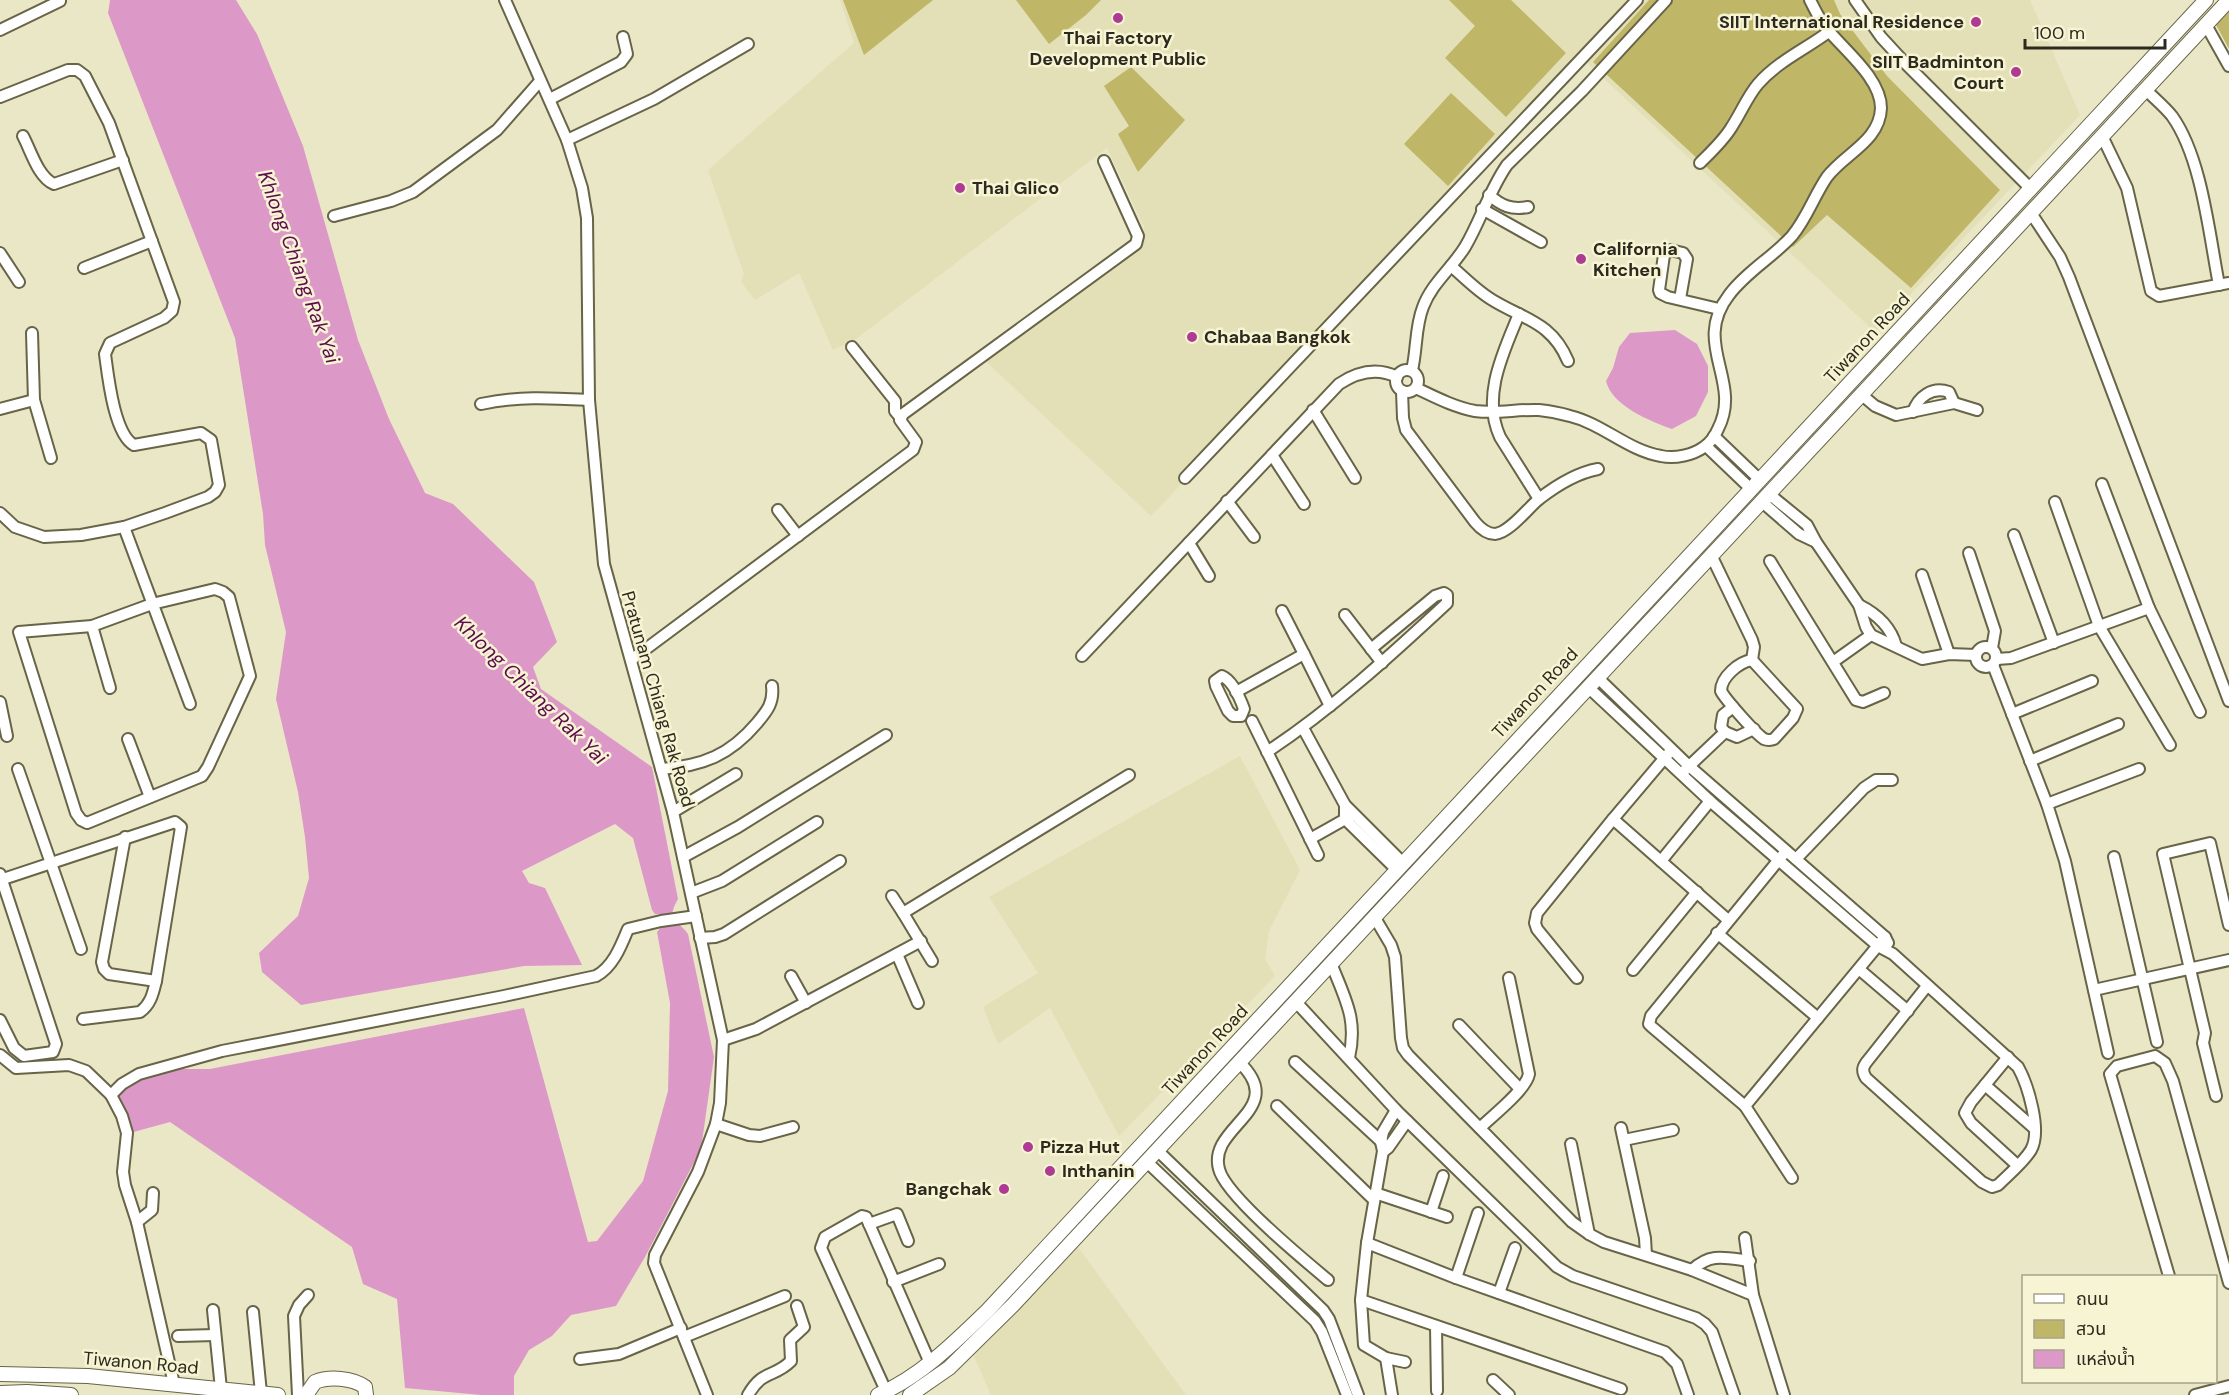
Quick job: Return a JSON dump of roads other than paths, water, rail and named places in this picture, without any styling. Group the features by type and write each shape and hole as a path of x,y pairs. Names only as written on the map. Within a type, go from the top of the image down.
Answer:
{"main road":[{"name":"Tiwanon Road","path":"882,1393 930,1363 988,1310 2206,0"},
{"name":"Tiwanon Road","path":"910,1395 949,1368 971,1348 1158,1151 2229,0"},
{"path":"2030,188 2043,200"},
{"path":"2018,200 2031,213"},
{"path":"1420,844 1432,855"},
{"path":"1399,866 1409,881"},
{"name":"Tiwanon Road","path":"0,1374 88,1376 278,1395"},
{"path":"306,1395 315,1382 331,1378 360,1383 365,1387 366,1395"},
{"path":"0,1394 71,1395"}],"street":[{"name":"Pratunam Chiang Rak Road","path":"505,0 567,140 582,188 588,218 589,400 604,564 673,812 723,1040 720,1103 716,1124 698,1172 655,1255 654,1263 707,1395"},
{"path":"1185,478 1637,0"},
{"path":"1412,370 1422,311 1431,290 1464,248 1489,195 1507,165 1575,98 1666,0"},
{"path":"1416,388 1475,411 1538,410 1573,417 1592,423 1638,449 1663,457 1685,455 1706,446 1724,417 1726,402 1725,385 1715,350 1714,335 1719,309 1742,280 1792,235 1827,178 1849,154 1867,141 1878,126 1881,108 1880,95 1858,63 1830,31 1810,0"},
{"path":"1855,0 1881,37 1904,62 2030,188"},
{"path":"0,30 60,1"},
{"path":"2206,25 2229,66"},
{"path":"1700,163 1724,137 1752,92 1764,78 1830,31"},
{"path":"550,99 621,62 627,54 623,37"},
{"path":"567,140 654,99 748,44"},
{"path":"0,97 68,70 77,70 85,76 109,123 174,302 172,311 164,318 110,343 106,348 112,403 125,437 134,445 201,433 206,436 211,440 219,485 208,497 124,527 81,535 44,537 15,527 0,513"},
{"path":"334,216 391,201 413,192 497,130 540,81"},
{"path":"2102,136 2127,188 2151,291 2159,296 2224,284 2195,164 2186,141 2171,115 2146,90"},
{"path":"23,136 43,175 54,184 123,160"},
{"path":"900,417 1136,244 1138,236 1104,161"},
{"path":"1489,195 1508,208 1528,207"},
{"path":"1482,209 1541,242"},
{"path":"2031,213 2060,257 2069,277 2229,701"},
{"path":"84,268 152,241"},
{"path":"0,253 19,282"},
{"path":"1450,266 1493,301 1533,320 1551,333 1568,361"},
{"path":"1680,299 1719,309"},
{"path":"1519,314 1499,362 1493,412 1496,428 1539,499"},
{"path":"32,333 34,400 51,458"},
{"path":"631,660 915,448 916,442 896,411 895,401 852,346"},
{"path":"1402,391 1411,392 1416,388 1418,376 1412,370 1403,370 1397,377 1397,385 1402,391 1402,418 1406,430 1481,529 1494,534 1505,530 1539,499 1571,478 1598,469"},
{"path":"1082,656 1339,384 1370,371 1383,372 1397,377"},
{"path":"1913,412 1919,400 1934,390 1949,392 1954,403"},
{"path":"1862,396 1875,406 1896,415 1954,403 1977,410"},
{"path":"482,404 536,397 589,400"},
{"path":"0,409 34,400"},
{"path":"1313,410 1355,478"},
{"path":"1714,436 1756,485"},
{"path":"1706,446 1756,485"},
{"path":"1272,455 1304,504"},
{"path":"2102,484 2149,608 2200,712"},
{"path":"1765,498 1807,525 1859,605 1871,636 1922,659 1949,654 1976,655"},
{"path":"1227,501 1254,537"},
{"path":"2055,502 2099,626 2170,746"},
{"path":"778,510 798,536"},
{"path":"124,527 189,704"},
{"path":"2014,535 2054,642"},
{"path":"1189,543 1209,576"},
{"path":"1969,553 1995,631 1992,648 1995,651 1995,662 2012,714 2047,804 2065,861 2108,1053"},
{"path":"1711,555 1752,640 1754,647 1752,660"},
{"path":"1770,561 1859,702 1884,693"},
{"path":"1923,575 1949,654"},
{"path":"215,589 224,592 229,597 250,676 202,776 87,823 81,820 76,813 19,632 92,626 152,604 215,589"},
{"path":"1267,752 1303,728 1382,663 1447,603 1447,595 1444,592 1436,596 1371,649"},
{"path":"1859,605 1884,623 1893,635 1896,646"},
{"path":"1976,655 1979,664 1988,667 1995,662 2149,608"},
{"path":"1282,611 1330,706"},
{"path":"1345,615 1382,663"},
{"path":"92,626 110,688"},
{"path":"1833,662 1871,636"},
{"path":"1976,655 1982,647 1992,648"},
{"path":"1236,692 1304,654"},
{"path":"1752,660 1797,709 1774,739 1764,739 1723,695 1721,684 1743,663 1752,660"},
{"path":"2012,714 2092,681"},
{"path":"1594,683 1885,937 1893,954"},
{"path":"1594,683 1681,775 1777,861 1878,946 1893,954 2018,1067 2026,1080 2035,1129 2034,1142 2030,1151 1998,1185 1992,1187 1986,1185 1866,1078 1863,1067 1927,986"},
{"path":"661,769 685,767 719,756 734,746 745,737 771,704 772,686"},
{"path":"0,702 7,736"},
{"path":"1734,707 1723,715 1721,727 1725,732 1737,737 1754,729"},
{"path":"1252,721 1318,855"},
{"path":"2030,761 2118,724"},
{"path":"1303,728 1345,805 1349,817 1399,866"},
{"path":"1681,775 1725,732"},
{"path":"683,857 738,827 886,735"},
{"path":"128,739 150,797"},
{"path":"1577,978 1537,929 1536,918 1613,819 1672,750"},
{"path":"18,769 81,949"},
{"path":"2047,804 2139,769"},
{"path":"673,812 736,774"},
{"path":"903,913 1129,775"},
{"path":"1796,859 1864,788 1876,780 1892,780"},
{"path":"1661,861 1710,801"},
{"path":"1310,839 1349,817"},
{"path":"1613,819 1728,920"},
{"path":"0,1020 2,1032 14,1048 24,1056 53,1052 56,1049 1,878 175,822 181,827 156,981 150,1001 147,1007 140,1012 83,1019"},
{"path":"691,893 722,881 817,822"},
{"path":"125,837 102,962 109,974 156,981"},
{"path":"2216,1096 2203,1043 2205,1033 2163,854 2210,843 2229,925"},
{"path":"1786,851 1651,1016 1649,1024 1745,1106 1792,1178"},
{"path":"2114,857 2157,1042"},
{"path":"700,938 715,938 724,934 840,861"},
{"path":"1633,970 1697,892"},
{"path":"892,896 932,961"},
{"path":"111,1095 122,1084 139,1074 222,1051 596,976 604,971 613,959 628,928 696,916"},
{"path":"1375,918 1391,945 1395,957 1403,1048 1572,1221 1589,1234 1692,1270 1753,1295"},
{"path":"1717,933 1818,1018"},
{"path":"1745,1106 1885,937"},
{"path":"723,1040 756,1029 921,941"},
{"path":"897,954 918,1004"},
{"path":"2094,990 2229,960"},
{"path":"1331,963 1352,1017 1354,1039 1349,1059"},
{"path":"1860,970 1908,1011"},
{"path":"791,976 806,1003"},
{"path":"1480,1128 1520,1089 1529,1074 1509,978"},
{"path":"1296,1002 1396,1110 1564,1272 1696,1318 1705,1324 1712,1332 1734,1395"},
{"path":"1459,1025 1520,1089"},
{"path":"0,1055 16,1068 69,1065 78,1068 86,1071 111,1095 122,1116 127,1133 124,1185 137,1222 174,1384"},
{"path":"2169,1275 2110,1074 2117,1066 2155,1056 2165,1063 2173,1081 2229,1283"},
{"path":"2008,1057 1966,1108 1967,1118 2017,1165"},
{"path":"1239,1062 1253,1077 1257,1094 1251,1107 1222,1145 1217,1161 1219,1171 1226,1185 1291,1249 1328,1281"},
{"path":"1295,1062 1384,1147"},
{"path":"1985,1085 2035,1129"},
{"path":"1277,1106 1374,1196 1447,1217"},
{"path":"1396,1110 1383,1132 1384,1147 1374,1196 1361,1300 1364,1345 1386,1358 1405,1362"},
{"path":"1384,1147 1407,1121"},
{"path":"716,1124 749,1135 760,1136 792,1127"},
{"path":"1621,1128 1645,1238 1646,1255"},
{"path":"1624,1140 1673,1130"},
{"path":"1571,1144 1589,1234"},
{"path":"1158,1151 1323,1310 1329,1318 1358,1395"},
{"path":"1147,1162 1315,1321 1322,1332 1347,1395"},
{"path":"1431,1212 1443,1176"},
{"path":"137,1222 152,1210 153,1193"},
{"path":"1456,1278 1478,1213"},
{"path":"870,1224 897,1214 908,1241"},
{"path":"882,1393 821,1248 825,1237 862,1216 866,1217 930,1363"},
{"path":"1745,1239 1750,1261 1749,1272 1753,1295 1784,1395"},
{"path":"1367,1243 1456,1278 1665,1352 1677,1364 1688,1395"},
{"path":"1499,1293 1515,1248"},
{"path":"1692,1270 1706,1259 1714,1257 1750,1261"},
{"path":"893,1282 939,1264"},
{"path":"298,1395 294,1316 299,1305 308,1295"},
{"path":"579,1359 619,1354 785,1296"},
{"path":"1361,1300 1621,1389"},
{"path":"748,1395 761,1377 791,1361 790,1340 804,1327 796,1306"},
{"path":"213,1310 220,1389"},
{"path":"254,1312 261,1393"},
{"path":"1436,1326 1437,1391"},
{"path":"178,1336 215,1335"},
{"path":"1386,1358 1392,1395"},
{"path":"1493,1380 1509,1395"},
{"path":"2201,1391 2229,1386"}],"water":[{"name":"Khlong Chiang Rak Yai","path":"110,0 236,0 257,34 303,146 358,340 389,419 425,493 453,504 534,582 557,642 533,667 541,689 652,767 678,899 674,906 673,916 688,934 714,1057 701,1149 645,1257 616,1306 571,1315 552,1336 529,1350 514,1376 514,1395 481,1395 405,1388 397,1299 363,1284 352,1247 170,1122 130,1133 116,1095 138,1081 164,1069 210,1069 524,1008 588,1242 597,1241 643,1181 668,1091 670,1003 657,932 663,925 660,914 655,914 652,910 633,838 615,824 522,871 529,883 545,888 582,965 524,966 301,1005 262,972 259,953 298,916 309,878 298,792 276,699 286,632 265,545 263,514 235,338 108,13"},
{"path":"1675,330 1697,344 1708,366 1708,392 1696,416 1672,429 1643,417 1624,405 1610,390 1606,381 1613,368 1619,347 1630,333"}],"place":[{"name":"Thai Factory Development Public","path":"1118,18"},
{"name":"SIIT International Residence","path":"1976,22"},
{"name":"SIIT Badminton Court","path":"2016,72"},
{"name":"Thai Glico","path":"960,188"},
{"name":"California Kitchen","path":"1581,259"},
{"name":"Chabaa Bangkok","path":"1192,337"},
{"name":"Pizza Hut","path":"1028,1147"},
{"name":"Inthanin","path":"1050,1171"},
{"name":"Bangchak","path":"1004,1189"}]}
